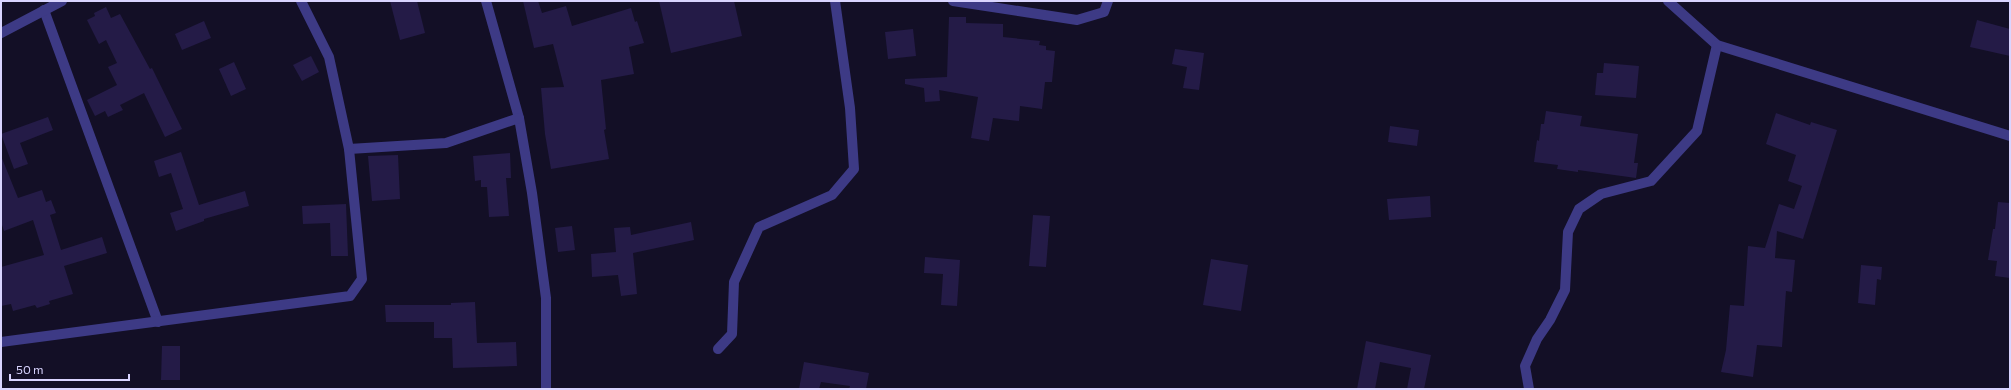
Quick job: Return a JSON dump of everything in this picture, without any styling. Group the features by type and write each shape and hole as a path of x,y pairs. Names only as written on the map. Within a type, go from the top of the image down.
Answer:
{"street":[{"path":"1,33 62,1"},
{"path":"1,342 350,296 362,279 349,149 329,57 301,1"},
{"path":"486,1 519,118 532,193 546,298 546,389"},
{"path":"718,349 732,334 734,282 758,227 832,195 854,169 850,108 835,1"},
{"path":"953,1 1078,20 1104,12 1108,1"},
{"path":"1668,1 1717,45 2010,136"},
{"path":"44,10 158,322"},
{"path":"1529,389 1525,366 1537,338 1550,320 1565,290 1568,232 1579,208 1601,194 1651,181 1697,131 1717,45"},
{"path":"349,149 446,143 519,118"}],"building":[{"path":"390,1 417,1 425,33 400,40"},
{"path":"523,1 538,1 542,13 566,6 572,26 631,8 644,43 629,47 634,74 601,80 606,129 604,130 609,159 551,169 545,134 541,88 564,87 553,44 534,48"},
{"path":"659,1 734,1 742,36 671,53"},
{"path":"106,7 111,18 120,14 150,69 152,68 182,129 165,137 144,93 120,105 123,110 108,117 105,111 95,116 87,100 117,85 108,67 117,63 106,40 99,44 87,20 95,16 94,13"},
{"path":"949,17 966,17 966,23 1003,24 1003,37 1040,41 1039,45 1046,46 1046,50 1055,51 1052,82 1045,82 1042,109 1020,106 1019,121 993,118 989,141 971,138 978,97 939,90 940,101 925,102 924,88 905,84 905,79 947,77"},
{"path":"1977,20 2010,29 2010,56 1970,47"},
{"path":"204,21 211,38 182,50 175,34"},
{"path":"913,29 916,56 888,59 885,32"},
{"path":"1175,49 1204,53 1199,90 1183,88 1187,67 1172,64"},
{"path":"311,56 319,72 302,81 293,65"},
{"path":"234,62 246,89 231,96 219,69"},
{"path":"1604,63 1639,66 1636,98 1595,95 1597,73 1603,73"},
{"path":"1546,111 1582,116 1580,126 1638,134 1634,163 1638,163 1636,178 1578,170 1578,172 1557,169 1558,165 1534,162 1537,140 1539,141 1541,124 1544,124"},
{"path":"1776,113 1810,125 1811,122 1837,130 1803,239 1777,231 1775,258 1795,260 1792,292 1786,291 1782,347 1757,345 1753,377 1721,372 1726,350 1730,305 1744,306 1748,246 1765,248 1779,204 1794,209 1802,186 1788,181 1796,155 1766,144"},
{"path":"48,117 53,130 20,143 28,164 14,169 1,134"},
{"path":"1390,126 1419,130 1417,146 1388,142"},
{"path":"181,152 199,205 245,191 249,206 204,219 204,221 176,231 170,213 183,209 171,173 159,177 154,161"},
{"path":"510,153 511,178 506,178 509,216 489,217 487,187 481,187 481,180 475,181 473,156"},
{"path":"398,155 400,199 372,201 368,156"},
{"path":"1,156 18,198 42,190 46,202 51,200 56,213 50,215 61,250 102,237 107,253 64,266 73,294 49,301 50,304 37,308 35,305 13,311 11,304 1,306 1,267 44,255 33,220 4,231 1,222"},
{"path":"1430,196 1431,217 1389,220 1387,199"},
{"path":"1998,202 2010,203 2010,278 1995,276 1997,261 1988,260 1993,229 1995,229"},
{"path":"346,204 348,256 331,256 330,223 303,224 302,206"},
{"path":"1033,215 1050,216 1046,267 1029,266"},
{"path":"691,222 694,240 633,253 637,294 621,296 618,275 592,277 591,254 616,252 614,228 630,227 631,235"},
{"path":"572,226 575,250 558,252 555,228"},
{"path":"925,257 960,260 957,306 941,305 943,274 924,273"},
{"path":"1211,259 1248,265 1241,311 1203,305"},
{"path":"1861,265 1882,267 1881,280 1877,279 1875,305 1858,303"},
{"path":"475,302 477,343 516,342 517,366 453,368 452,338 434,338 434,322 386,322 385,305 451,305 451,303"},
{"path":"1366,341 1431,355 1424,389 1407,389 1411,368 1380,362 1375,389 1357,389"},
{"path":"162,346 180,346 180,380 161,380"},
{"path":"804,362 869,373 866,389 849,389 850,386 821,382 819,389 799,389"}]}
